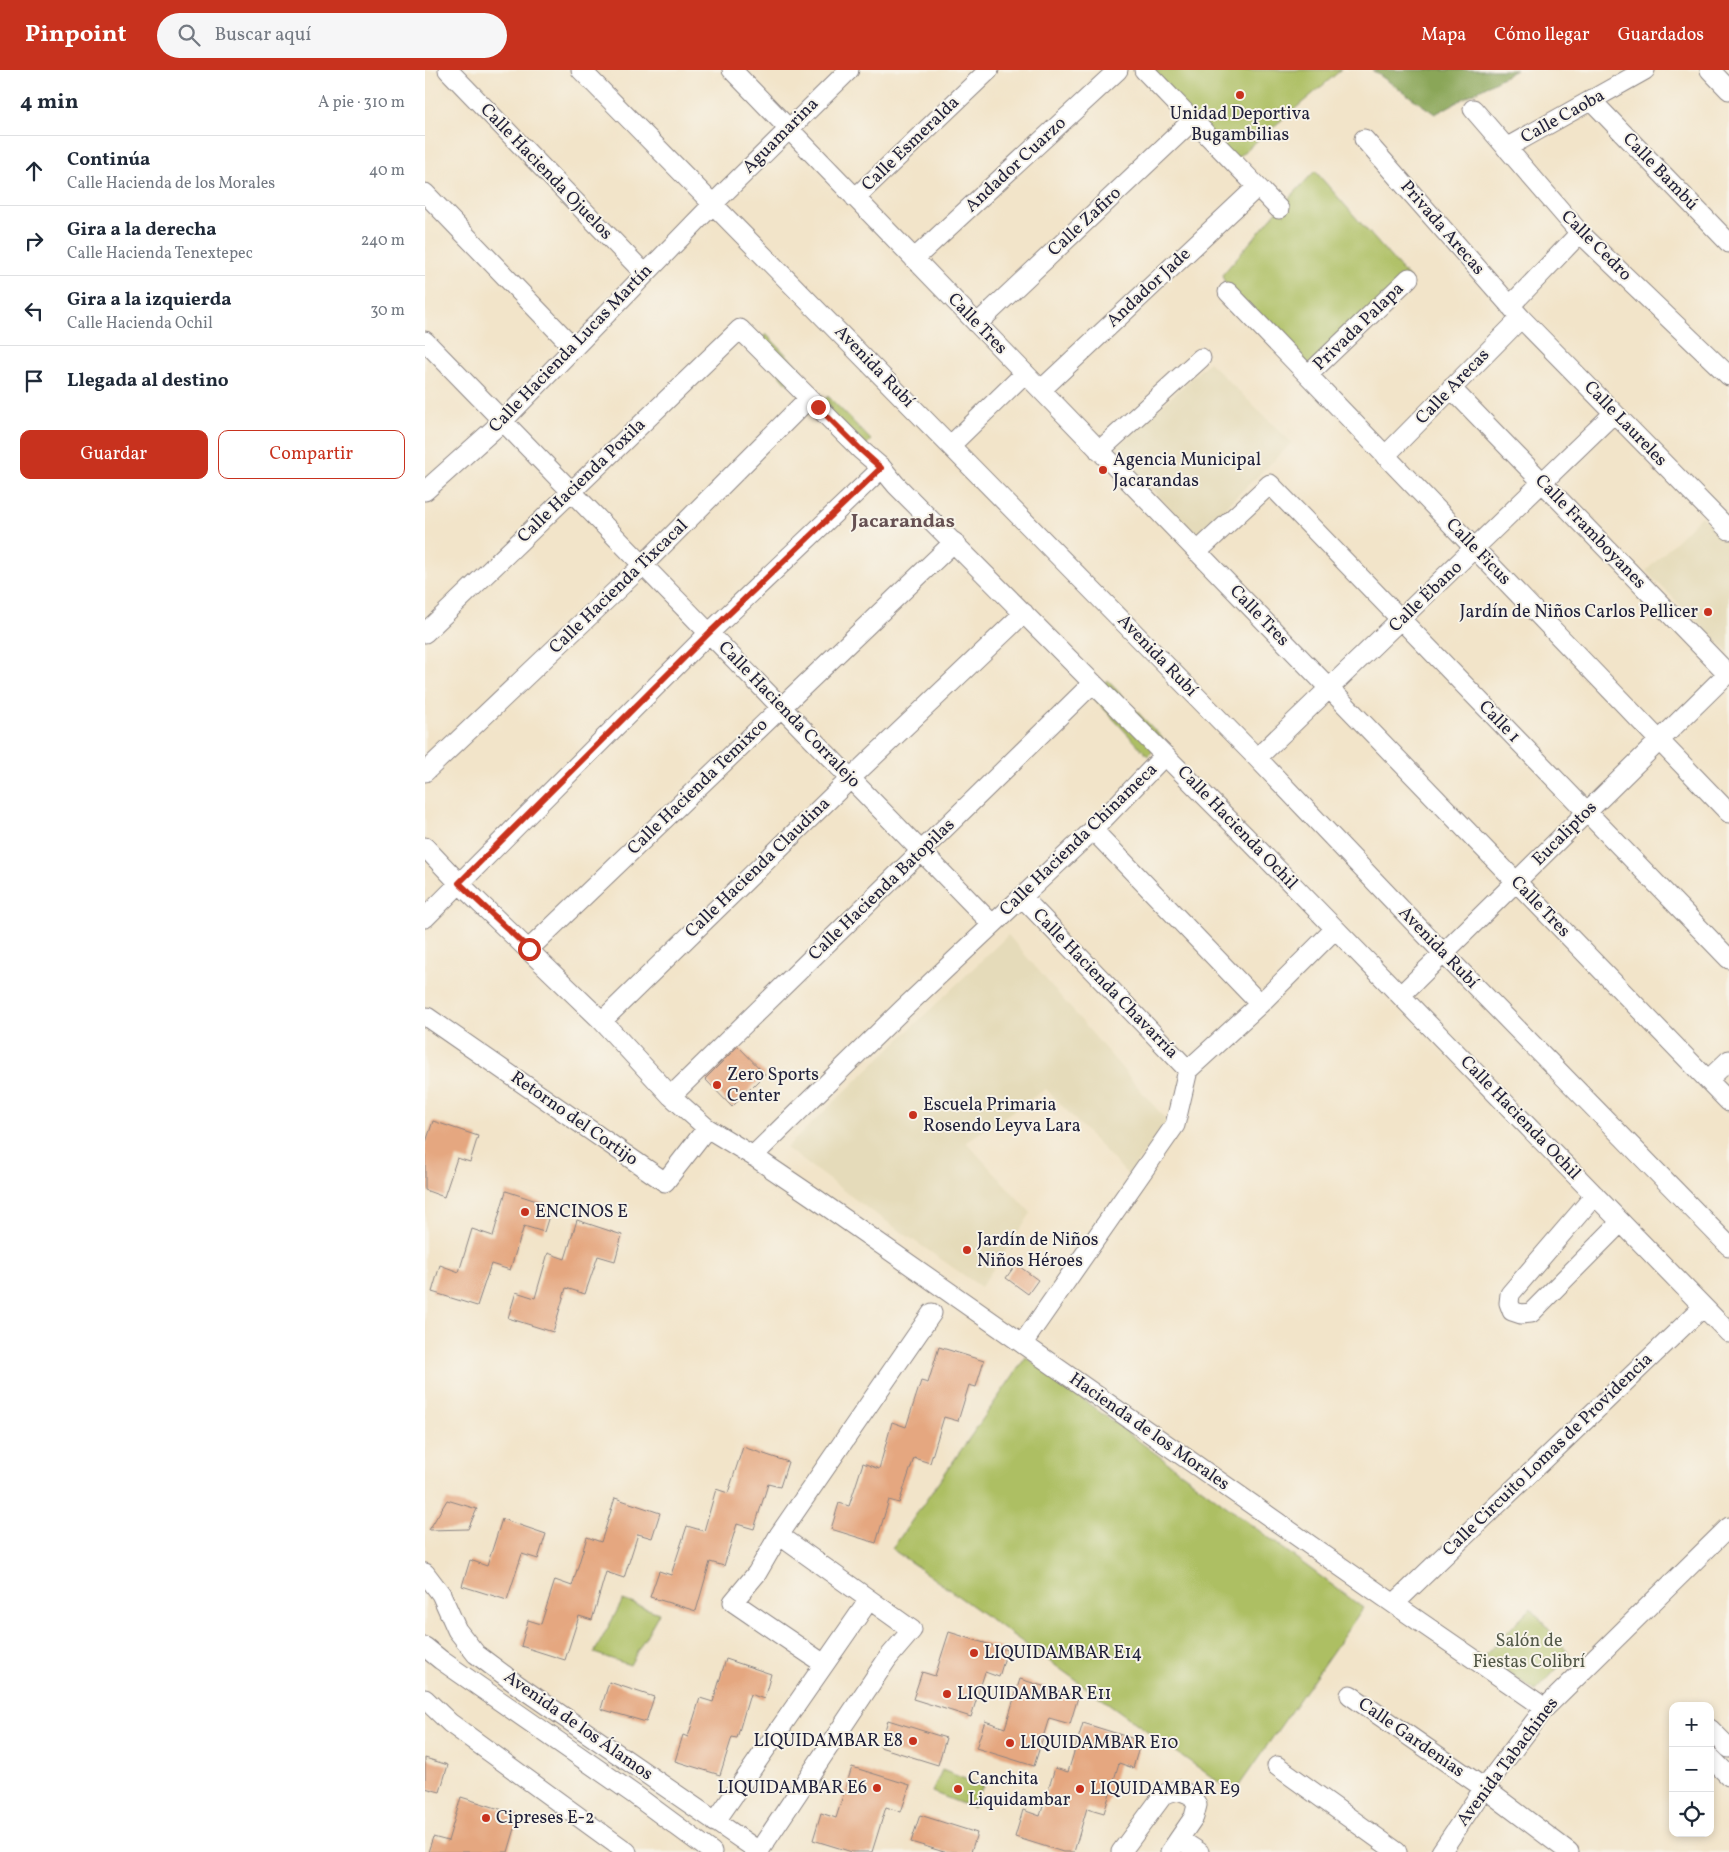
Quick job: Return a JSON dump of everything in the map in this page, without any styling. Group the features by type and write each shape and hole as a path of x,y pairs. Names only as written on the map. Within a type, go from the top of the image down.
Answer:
{"street":[{"name":"Calle Hacienda Ojuelos","path":"448,70 645,274"},
{"name":"Avenida Rubí","path":"581,70 714,203 1257,758 1443,953 1729,1246"},
{"name":"Calle Tres","path":"731,70 1729,1102"},
{"name":"Aguamarina","path":"714,203 849,70"},
{"name":"Calle Esmeralda","path":"855,198 989,70"},
{"name":"Andador Cuarzo","path":"914,259 1118,70"},
{"path":"1144,70 1279,209"},
{"name":"Calle Caoba","path":"1506,148 1645,70"},
{"path":"1710,70 1729,90"},
{"name":"Calle Bambú","path":"1592,101 1729,243"},
{"name":"Calle Cedro","path":"1473,109 1580,233 1729,376"},
{"name":"Calle Zafiro","path":"977,324 1193,120"},
{"name":"Privada Arecas","path":"1363,139 1515,312"},
{"name":"Andador Jade","path":"1041,390 1257,187"},
{"path":"425,193 574,348"},
{"name":"Calle Hacienda Lucas Martín","path":"425,490 503,421 714,203"},
{"name":"Calle Arecas","path":"1385,456 1451,388 1580,233"},
{"name":"Privada Palapa","path":"1308,375 1409,278"},
{"name":"Calle Ficus","path":"1228,292 1729,813"},
{"name":"Calle Laureles","path":"1515,312 1729,530"},
{"name":"Calle Hacienda Ochil","path":"740,329 881,468 895,485 1165,755 1729,1333"},
{"name":"Calle Hacienda Poxila","path":"425,633 740,329"},
{"name":"Calle Hacienda Corralejo","path":"425,341 992,924"},
{"path":"1099,451 1201,358"},
{"path":"951,445 1025,373"},
{"name":"Calle Framboyanes","path":"1451,388 1729,674"},
{"name":"Calle Hacienda Tixcacal","path":"425,772 643,565 809,398"},
{"name":"Calle Ébano","path":"1257,758 1615,413"},
{"path":"425,918 709,633 881,468"},
{"name":"Calle 1","path":"1197,552 1270,484 1729,959"},
{"name":"Calle Hacienda Temixco","path":"529,949 954,542"},
{"name":"Calle Hacienda Claudina","path":"601,1021 1024,613"},
{"name":"Eucaliptos","path":"1401,995 1659,740 1729,674"},
{"name":"Calle Hacienda Batopilas","path":"671,1096 1093,683"},
{"name":"Calle Hacienda Chinameca","path":"753,1156 992,924 1093,830 1165,755"},
{"path":"1093,830 1260,1004"},
{"name":"Hacienda de los Morales","path":"425,847 459,883 601,1021 671,1096 707,1128 753,1156 1545,1708"},
{"name":"Calle Hacienda Chavarría","path":"1021,897 1188,1070"},
{"path":"1023,1343 1175,1124 1188,1070 1260,1004 1335,929"},
{"name":"Retorno del Cortijo","path":"427,1017 665,1182 707,1128"},
{"path":"1708,1080 1729,1060"},
{"path":"1595,1195 1510,1294 1509,1303 1512,1310 1521,1314 1531,1313 1621,1222"},
{"name":"Calle Circuito Lomas de Providencia","path":"1394,1604 1703,1307"},
{"path":"824,1664 733,1602 757,1572 779,1535 932,1313"},
{"name":"Avenida Tabachines","path":"1441,1852 1484,1788 1545,1708 1729,1527"},
{"path":"759,1851 888,1658 912,1630 779,1535"},
{"name":"Avenida de los Álamos","path":"425,1572 441,1594 457,1630 476,1654 519,1686 759,1851"},
{"path":"715,1822 869,1600"},
{"name":"Avenida de los Álamos","path":"425,1647 635,1796 702,1849"},
{"name":"Calle Gardenias","path":"1350,1695 1484,1788 1569,1852"},
{"path":"425,1699 450,1723 627,1852"},
{"path":"1714,1733 1729,1748"},
{"path":"1714,1762 1729,1776"},
{"path":"1277,1766 1397,1852"},
{"path":"1121,1852 1164,1794 1179,1790 1191,1794 1197,1805 1195,1817 1174,1846 1199,1852"}],"shaded area":[{"path":"1209,362 1292,443 1196,535 1114,450"},
{"name":"Jardín de Niños Carlos Pellicer","path":"1701,516 1729,545 1729,653 1646,571"},
{"path":"1008,935 1167,1121 1128,1175 1046,1089 966,1142 1031,1213 981,1287 867,1208 786,1148"}],"green space":[{"name":"Unidad Deportiva Bugambilias","path":"1144,70 1341,70 1233,161"},
{"path":"1372,70 1516,70 1435,114"},
{"path":"1315,171 1409,278 1308,375 1228,292 1222,275 1279,209"},
{"path":"766,334 802,371 788,384 756,345"},
{"path":"828,396 871,440 858,453 814,411"},
{"path":"1107,680 1164,740 1148,756 1092,696"},
{"path":"1026,1357 1363,1608 1234,1793 892,1549"},
{"path":"623,1600 659,1613 630,1665 594,1653"},
{"name":"Salón de Fiestas Colibrí","path":"1531,1608 1570,1655 1536,1691 1484,1656"},
{"name":"Canchita Liquidambar","path":"942,1770 983,1786 973,1808 932,1792"}],"building":[{"path":"738,1046 765,1074 732,1107 705,1079"},
{"path":"433,1121 478,1136 470,1162 457,1158 444,1197 425,1190 425,1145"},
{"path":"506,1191 552,1206 544,1232 524,1226 510,1270 491,1264 477,1306 432,1292 440,1265 459,1272 472,1229 493,1236"},
{"path":"577,1220 622,1235 615,1261 598,1256 585,1294 566,1288 553,1332 508,1318 516,1292 535,1298 548,1253 565,1259"},
{"path":"1016,1264 1038,1280 1028,1294 1006,1278"},
{"path":"939,1347 984,1361 976,1387 969,1385 958,1421 944,1417 930,1463 914,1458 899,1503 889,1500 876,1543 831,1529 839,1503 849,1506 863,1463 879,1469 892,1422 906,1427 921,1381 928,1383"},
{"path":"743,1447 788,1462 780,1487 768,1484 754,1529 737,1524 724,1566 710,1562 696,1611 650,1597 659,1571 671,1575 687,1526 704,1531 716,1489 728,1493"},
{"path":"615,1498 660,1513 652,1538 638,1534 624,1578 606,1572 592,1620 579,1616 565,1660 521,1646 528,1620 541,1624 555,1580 572,1586 587,1537 601,1542"},
{"path":"447,1500 477,1509 468,1529 429,1530"},
{"path":"502,1519 546,1534 538,1559 522,1554 507,1600 462,1586 470,1560 487,1566"},
{"path":"949,1632 1007,1650 999,1677 985,1672 971,1717 913,1699 922,1672 935,1676"},
{"path":"726,1659 771,1674 764,1699 750,1694 737,1738 732,1737 720,1775 675,1761 683,1735 688,1737 700,1698 713,1702"},
{"path":"1020,1679 1078,1697 1070,1724 1049,1718 1034,1766 976,1748 985,1721 1005,1728"},
{"path":"609,1682 654,1697 646,1722 601,1709"},
{"name":"LIQUIDAMBAR E8","path":"888,1720 946,1738 938,1765 880,1747"},
{"path":"1083,1723 1141,1741 1133,1768 1119,1763 1104,1813 1087,1808 1074,1852 1063,1852 1015,1837 1023,1810 1040,1816 1055,1768 1068,1772"},
{"path":"425,1758 448,1765 440,1792 425,1788"},
{"path":"852,1767 910,1785 901,1812 886,1807 872,1852 852,1852 813,1840 821,1813 836,1818"},
{"path":"461,1797 519,1815 508,1852 428,1852 433,1837 448,1841"},
{"path":"920,1815 977,1833 971,1852 944,1852 911,1842"}],"place":[{"name":"Unidad Deportiva Bugambilias","path":"1240,95"},
{"name":"Agencia Municipal Jacarandas","path":"1103,470"},
{"name":"Jardín de Niños Carlos Pellicer","path":"1708,612"},
{"name":"Zero Sports Center","path":"717,1085"},
{"name":"Escuela Primaria Rosendo Leyva Lara","path":"913,1115"},
{"name":"ENCINOS E","path":"525,1212"},
{"name":"Jardín de Niños Niños Héroes","path":"967,1250"},
{"name":"LIQUIDAMBAR E14","path":"974,1653"},
{"name":"LIQUIDAMBAR E11","path":"947,1694"},
{"name":"LIQUIDAMBAR E8","path":"913,1741"},
{"name":"LIQUIDAMBAR E10","path":"1010,1743"},
{"name":"LIQUIDAMBAR E6","path":"877,1788"},
{"name":"Canchita Liquidambar","path":"958,1789"},
{"name":"LIQUIDAMBAR E9","path":"1080,1789"},
{"name":"Cipreses E-2","path":"486,1818"}],"district":[{"name":"Jacarandas","path":"903,522"}],"route":[{"path":"529,949 459,883 709,633 881,468 818,407"}]}
